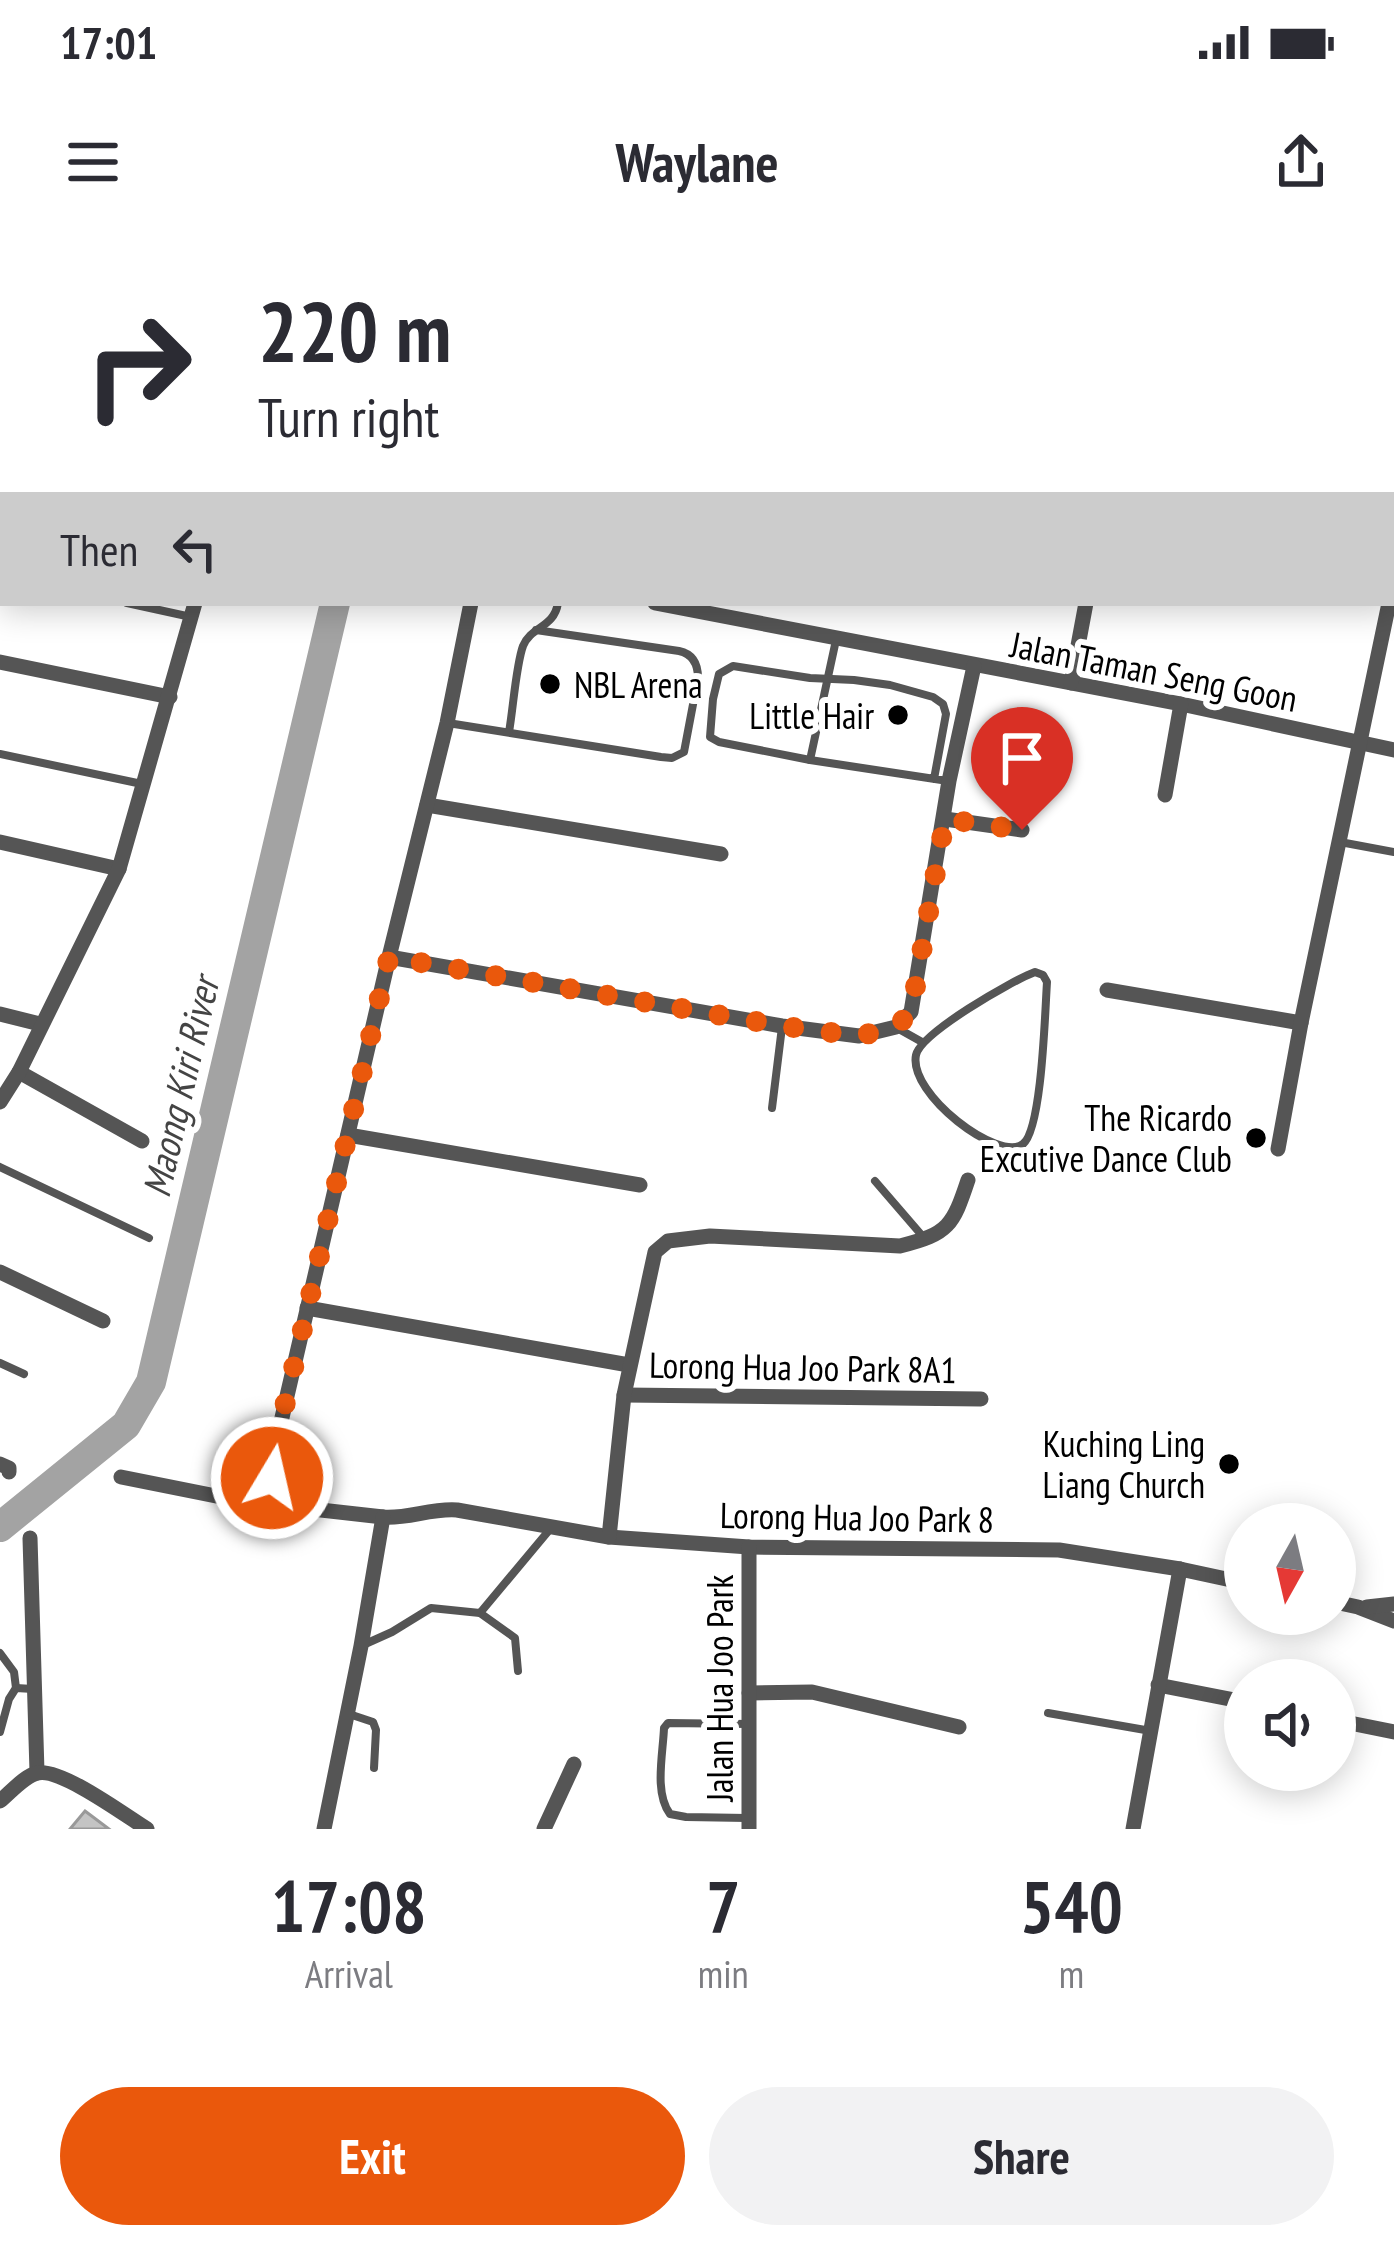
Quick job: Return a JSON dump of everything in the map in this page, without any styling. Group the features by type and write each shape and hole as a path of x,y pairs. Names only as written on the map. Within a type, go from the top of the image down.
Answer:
{"street":[{"path":"269,1504 274,1452 447,723 470,606"},
{"name":"Jalan Taman Seng Goon","path":"670,606 1394,750"},
{"path":"1071,683 1085,606"},
{"path":"1278,1149 1388,606"},
{"path":"0,1102 119,869 194,610"},
{"path":"0,662 170,697"},
{"path":"389,957 782,1026 859,1036 896,1027 911,1012 945,819 942,780 974,666"},
{"path":"1165,795 1181,704"},
{"path":"427,805 721,854"},
{"path":"945,819 1022,830"},
{"path":"0,842 119,869"},
{"path":"1107,990 1301,1023"},
{"path":"0,1014 40,1024"},
{"path":"19,1072 142,1141"},
{"path":"348,1135 640,1185"},
{"path":"609,1537 624,1395 655,1252 668,1241 710,1236 900,1246 926,1240 955,1218 968,1180"},
{"path":"0,1272 103,1321"},
{"path":"307,1309 629,1365"},
{"name":"Lorong Hua Joo Park 8A1","path":"624,1395 981,1399"},
{"name":"Lorong Hua Joo Park 8","path":"121,1477 241,1502 382,1517 400,1518 438,1508 609,1537 749,1547 1059,1550 1224,1578"},
{"path":"324,1829 382,1517"},
{"path":"30,1538 37,1772"},
{"name":"Jalan Hua Joo Park","path":"748,1824 749,1547"},
{"path":"1133,1829 1180,1569"},
{"path":"1358,1607 1394,1604"},
{"path":"1358,1607 1394,1621"},
{"path":"1158,1685 1224,1698"},
{"path":"749,1693 812,1692 959,1727"},
{"path":"1356,1724 1394,1732"},
{"path":"544,1829 574,1763"},
{"path":"0,1802 37,1772"},
{"path":"37,1772 62,1778 147,1829"}],"lane":[{"path":"156,606 194,610"},
{"path":"509,733 524,644 552,620 557,606"},
{"path":"447,723 662,757 684,752 698,678 692,658 679,650 536,630"},
{"path":"809,760 836,640"},
{"path":"733,666 826,679 890,686 943,704 942,780 809,760 719,742 710,736 719,674 733,666"},
{"path":"0,754 144,784"},
{"path":"1339,842 1394,851"},
{"path":"1035,971 1043,975 1047,982 1042,1065 1027,1141 1009,1150 998,1146 953,1118 927,1094 915,1060 922,1042 1010,983 1035,971"},
{"path":"772,1108 782,1026"},
{"path":"896,1027 922,1042"},
{"path":"0,1167 148,1238"},
{"path":"875,1180 926,1240"},
{"path":"0,1363 24,1374"},
{"path":"480,1613 552,1527"},
{"path":"361,1646 431,1608 480,1613 514,1638 518,1671"},
{"path":"0,1653 14,1672 16,1688 0,1732"},
{"path":"16,1688 35,1689"},
{"path":"1048,1713 1151,1731"},
{"path":"347,1714 373,1722 374,1768"},
{"path":"748,1724 668,1723 662,1771 663,1804 670,1814 748,1824"}],"building":[{"path":"85,1811 109,1829 70,1829"}],"waterway":[{"name":"Maong Kiri River","path":"0,1527 126,1425 151,1382 334,606"}],"place":[{"name":"NBL Arena","path":"550,684"},
{"name":"Little Hair","path":"898,715"},
{"name":"The Ricardo Excutive Dance Club","path":"1256,1138"},
{"name":"Kuching Ling Liang Church","path":"1229,1464"}],"route":[{"path":"272,1478 274,1452 389,957 782,1026 859,1036 882,1033 911,1012 945,819 1022,830"}]}
